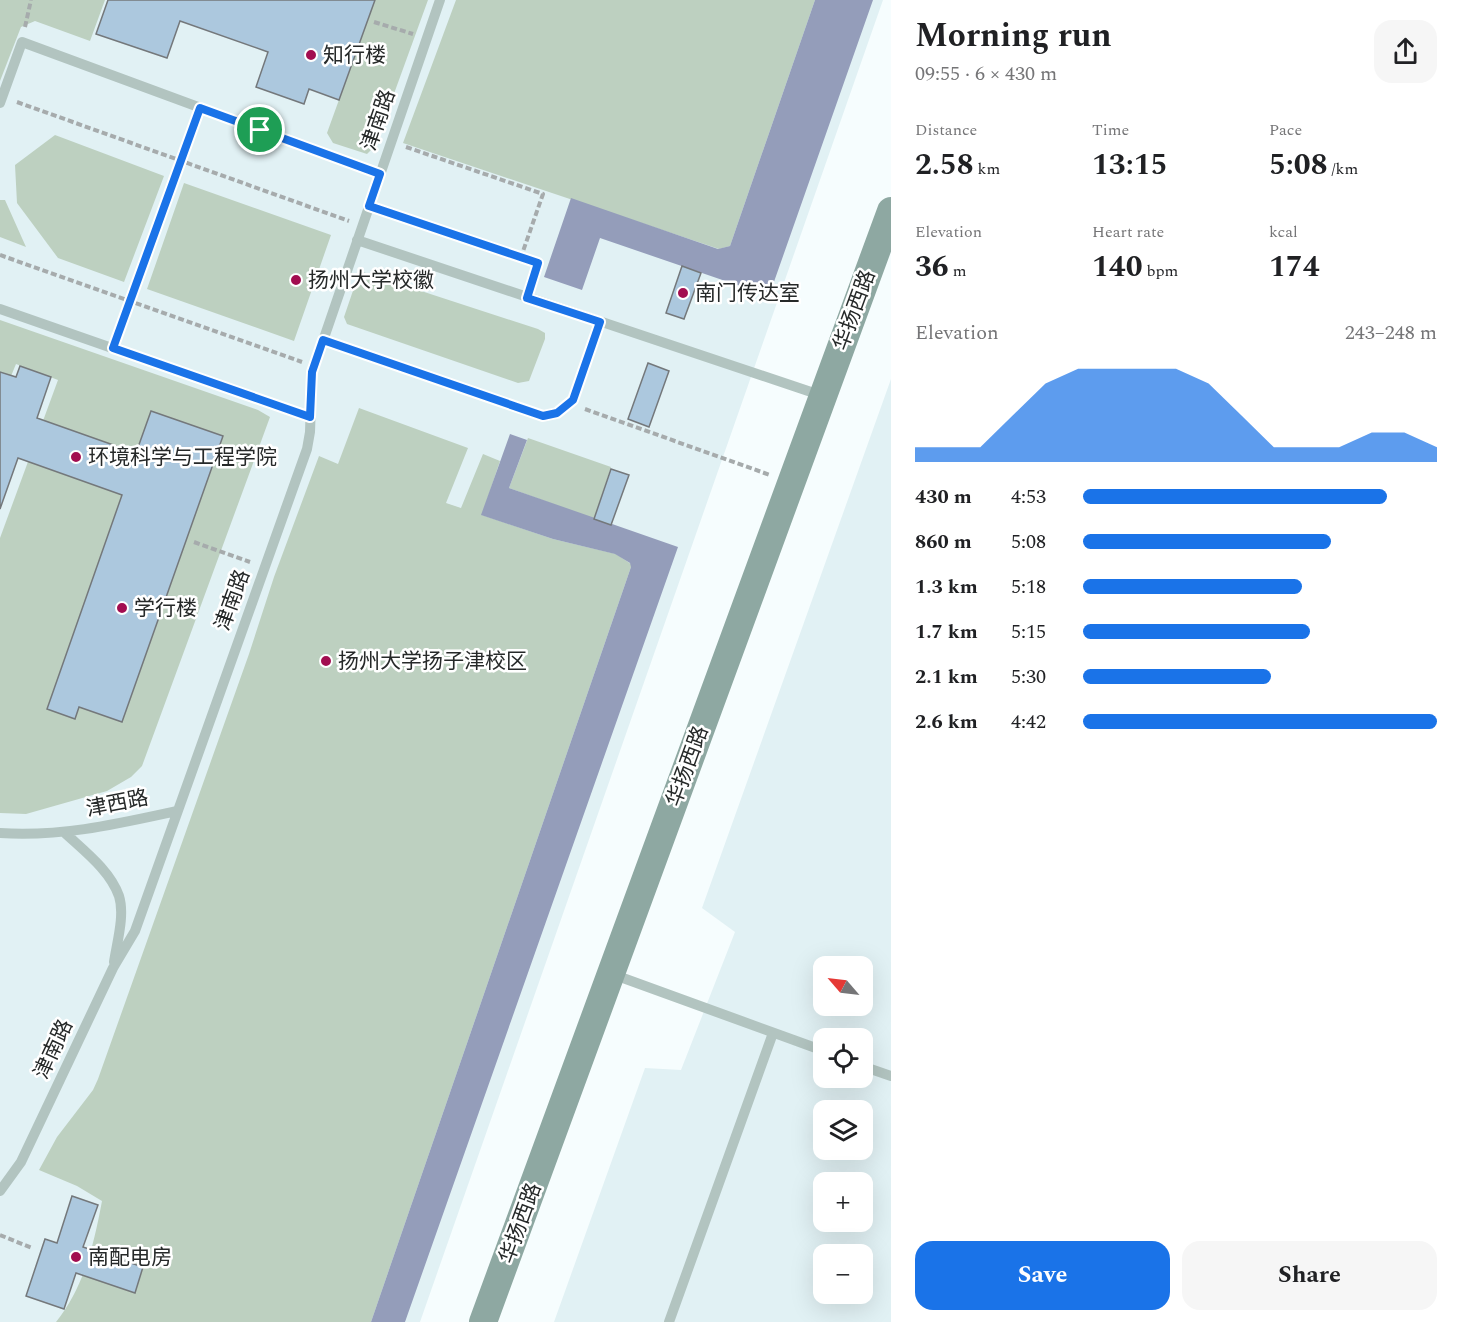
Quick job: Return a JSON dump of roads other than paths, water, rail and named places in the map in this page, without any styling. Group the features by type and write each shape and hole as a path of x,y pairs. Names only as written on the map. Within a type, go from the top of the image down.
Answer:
{"main road":[{"name":"华扬西路","path":"483,1322 891,211"}],"lane":[{"name":"津南路","path":"0,1191 21,1162 113,968 135,931 307,449 310,432 312,372 440,0"},
{"path":"1,100 22,42 380,174"},
{"path":"357,240 823,396"},
{"path":"0,309 310,417"},
{"path":"323,340 543,416 557,413 573,400 600,322"},
{"name":"津西路","path":"0,833 28,835 99,829 177,811"},
{"name":"津西路","path":"64,832 96,862 111,880 120,897 121,914 113,968"},
{"path":"611,974 813,1047"},
{"path":"669,1322 773,1033"},
{"path":"873,1070 891,1076"}],"water":[{"path":"815,0 873,0 769,296 600,238 582,290 544,277 571,198 718,249 730,246"},
{"path":"510,434 527,440 509,488 678,547 405,1322 371,1322 631,567 630,563 615,554 553,539 481,515"}],"place":[{"name":"知行楼","path":"311,55"},
{"name":"扬州大学校徽","path":"296,280"},
{"name":"南门传达室","path":"683,293"},
{"name":"环境科学与工程学院","path":"76,457"},
{"name":"学行楼","path":"122,608"},
{"name":"扬州大学扬子津校区","path":"326,661"},
{"name":"南配电房","path":"76,1257"}]}
